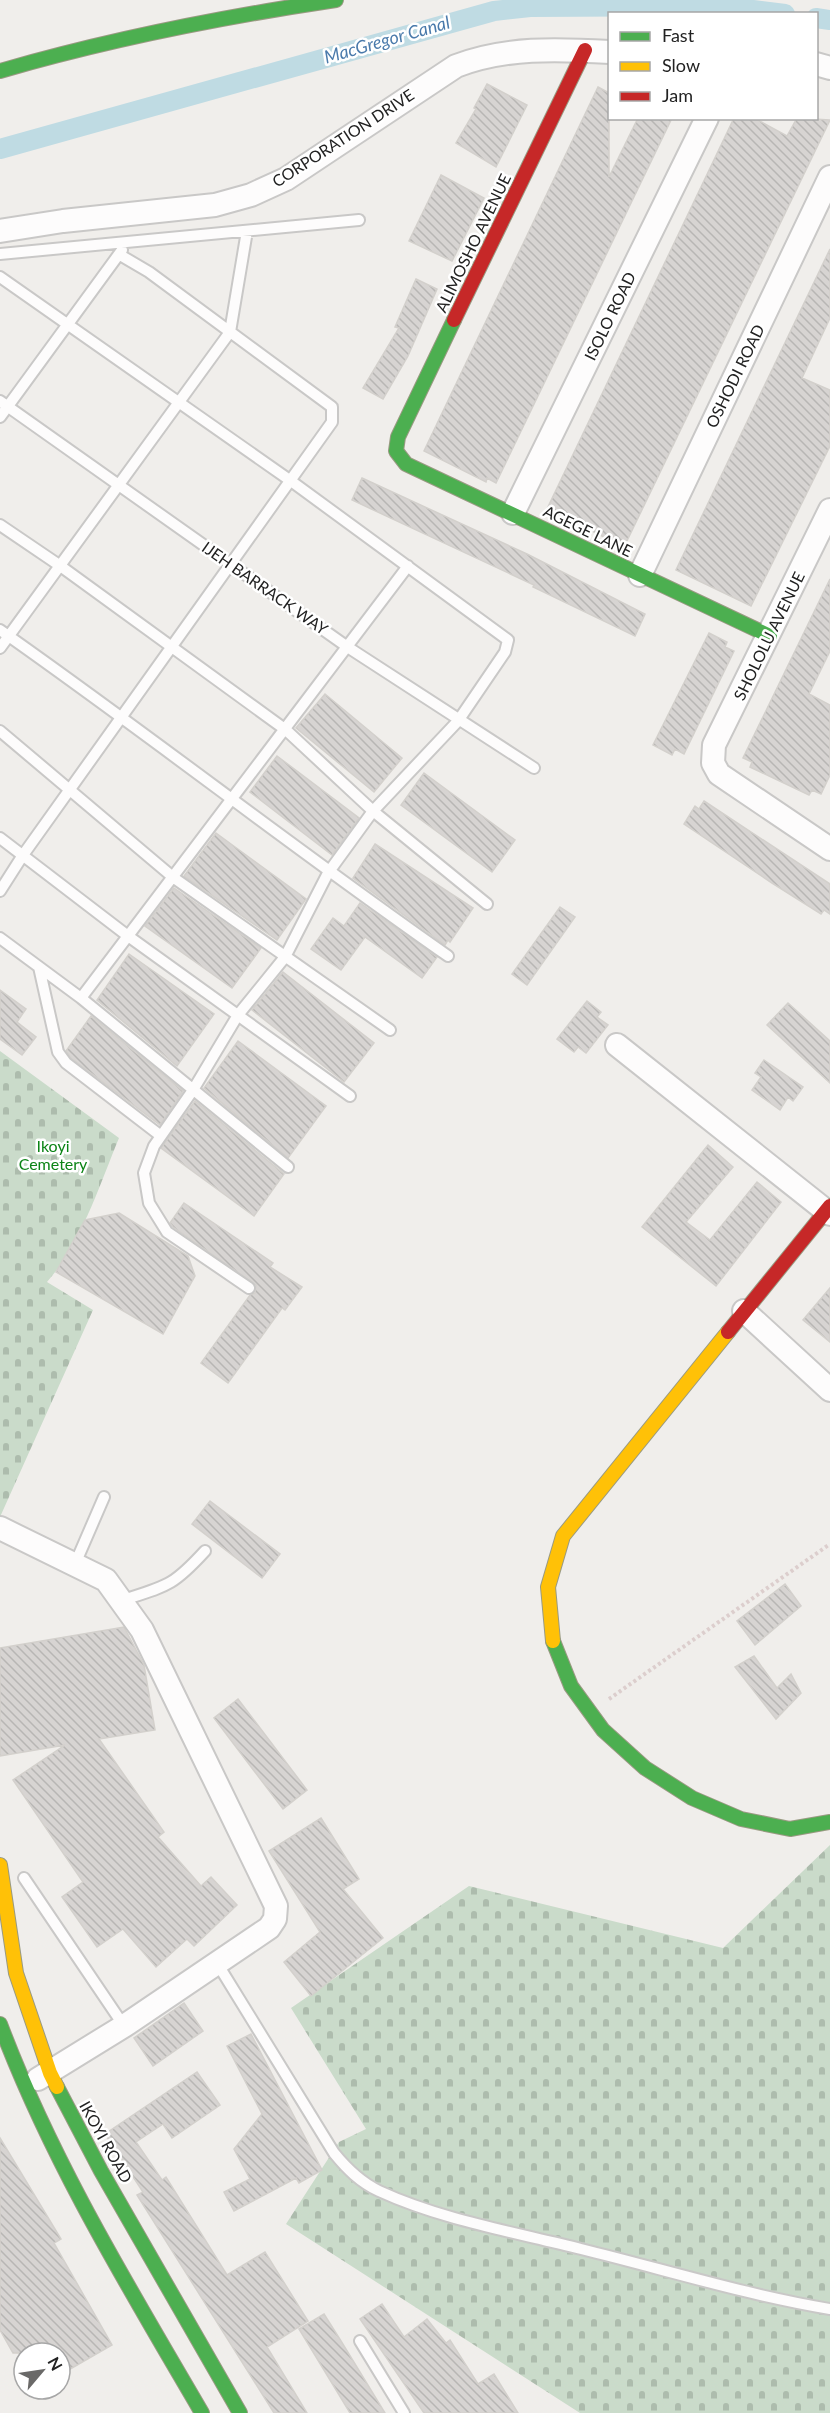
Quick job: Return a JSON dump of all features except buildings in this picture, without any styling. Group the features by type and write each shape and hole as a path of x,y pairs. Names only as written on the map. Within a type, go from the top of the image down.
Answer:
{"main road":[{"path":"0,71 128,36 203,21 336,0"},
{"name":"ALIMOSHO AVENUE","path":"396,451 398,437 585,50"},
{"name":"AGEGE LANE","path":"396,451 406,464 770,636"},
{"path":"829,1210 744,1311 563,1536 555,1553 548,1607 552,1638 569,1687 588,1713 626,1752 663,1781 709,1807 749,1822 792,1829 830,1821"},
{"name":"IKOYI ROAD","path":"0,1865 16,1972 50,2073 107,2181 240,2413"},
{"path":"0,2024 23,2086 80,2202 202,2413"}],"street":[{"name":"CORPORATION DRIVE","path":"0,231 63,220 215,205 250,195 286,179 456,66 483,56 516,51 608,52"},
{"name":"ISOLO ROAD","path":"513,513 706,120"},
{"name":"OSHODI ROAD","path":"640,575 830,177"},
{"name":"SHOLOLU AVENUE","path":"829,846 719,774 713,763 714,745 770,636 830,510"},
{"path":"617,1045 829,1210"},
{"path":"744,1311 830,1390"},
{"path":"0,1528 106,1580 123,1600 142,1630 276,1906 275,1919 270,1929 124,2026 50,2073 23,2086"}],"lane":[{"path":"0,254 359,220"},
{"path":"0,648 4,633 120,485 230,332 247,231"},
{"path":"0,417 4,404 69,324 127,242"},
{"path":"0,891 23,855 332,422 332,407 149,272 120,255"},
{"path":"0,277 291,481 508,640 505,652 458,721 373,811 328,873 285,957 238,1015 193,1090 161,1136 144,1173 149,1203 167,1232 249,1288"},
{"name":"IJEH BARRACK WAY","path":"4,404 349,648 458,721 534,768"},
{"path":"0,525 59,565 286,730 373,811 487,904"},
{"path":"81,998 349,648 408,566"},
{"path":"4,633 123,717 328,873 448,956"},
{"path":"0,731 174,878 390,1030"},
{"path":"0,838 128,936 350,1096"},
{"path":"0,938 81,998 288,1167"},
{"path":"39,967 58,1053 66,1063 161,1136"},
{"path":"75,1564 104,1497"},
{"path":"123,1600 169,1586 182,1576 205,1551"},
{"path":"24,1878 124,2026"},
{"path":"218,1963 334,2153 354,2176 377,2190 411,2204 469,2220 738,2288 830,2308"},
{"path":"360,2341 404,2413"}],"path":[{"path":"588,1713 830,1544"}],"green space":[{"name":"Ikoyi Cemetery","path":"0,1051 119,1138 80,1232 47,1282 93,1310 0,1517"},
{"path":"830,1845 830,2413 580,2413 286,2224 339,2142 366,2129 291,2008 469,1886 723,1948"}],"waterway":[{"name":"MacGregor Canal","path":"0,149 494,11 530,7 722,6 769,12"},
{"name":"MacGregor Canal","path":"818,18 830,20"}],"traffic: fast":[{"path":"0,71 166,30 336,0"},
{"path":"454,320 398,437 396,451 406,464 770,636"},
{"path":"553,1641 571,1686 603,1730 645,1768 692,1798 741,1819 790,1829 830,1822"},
{"path":"0,2024 43,2125 67,2174 119,2270 202,2413"},
{"path":"57,2087 101,2171 240,2413"}],"traffic: slow":[{"path":"553,1641 548,1587 563,1536 728,1332"},
{"path":"0,1865 16,1973 50,2073 57,2087"}],"traffic: jam":[{"path":"454,320 585,50"},
{"path":"728,1332 830,1206"}]}
